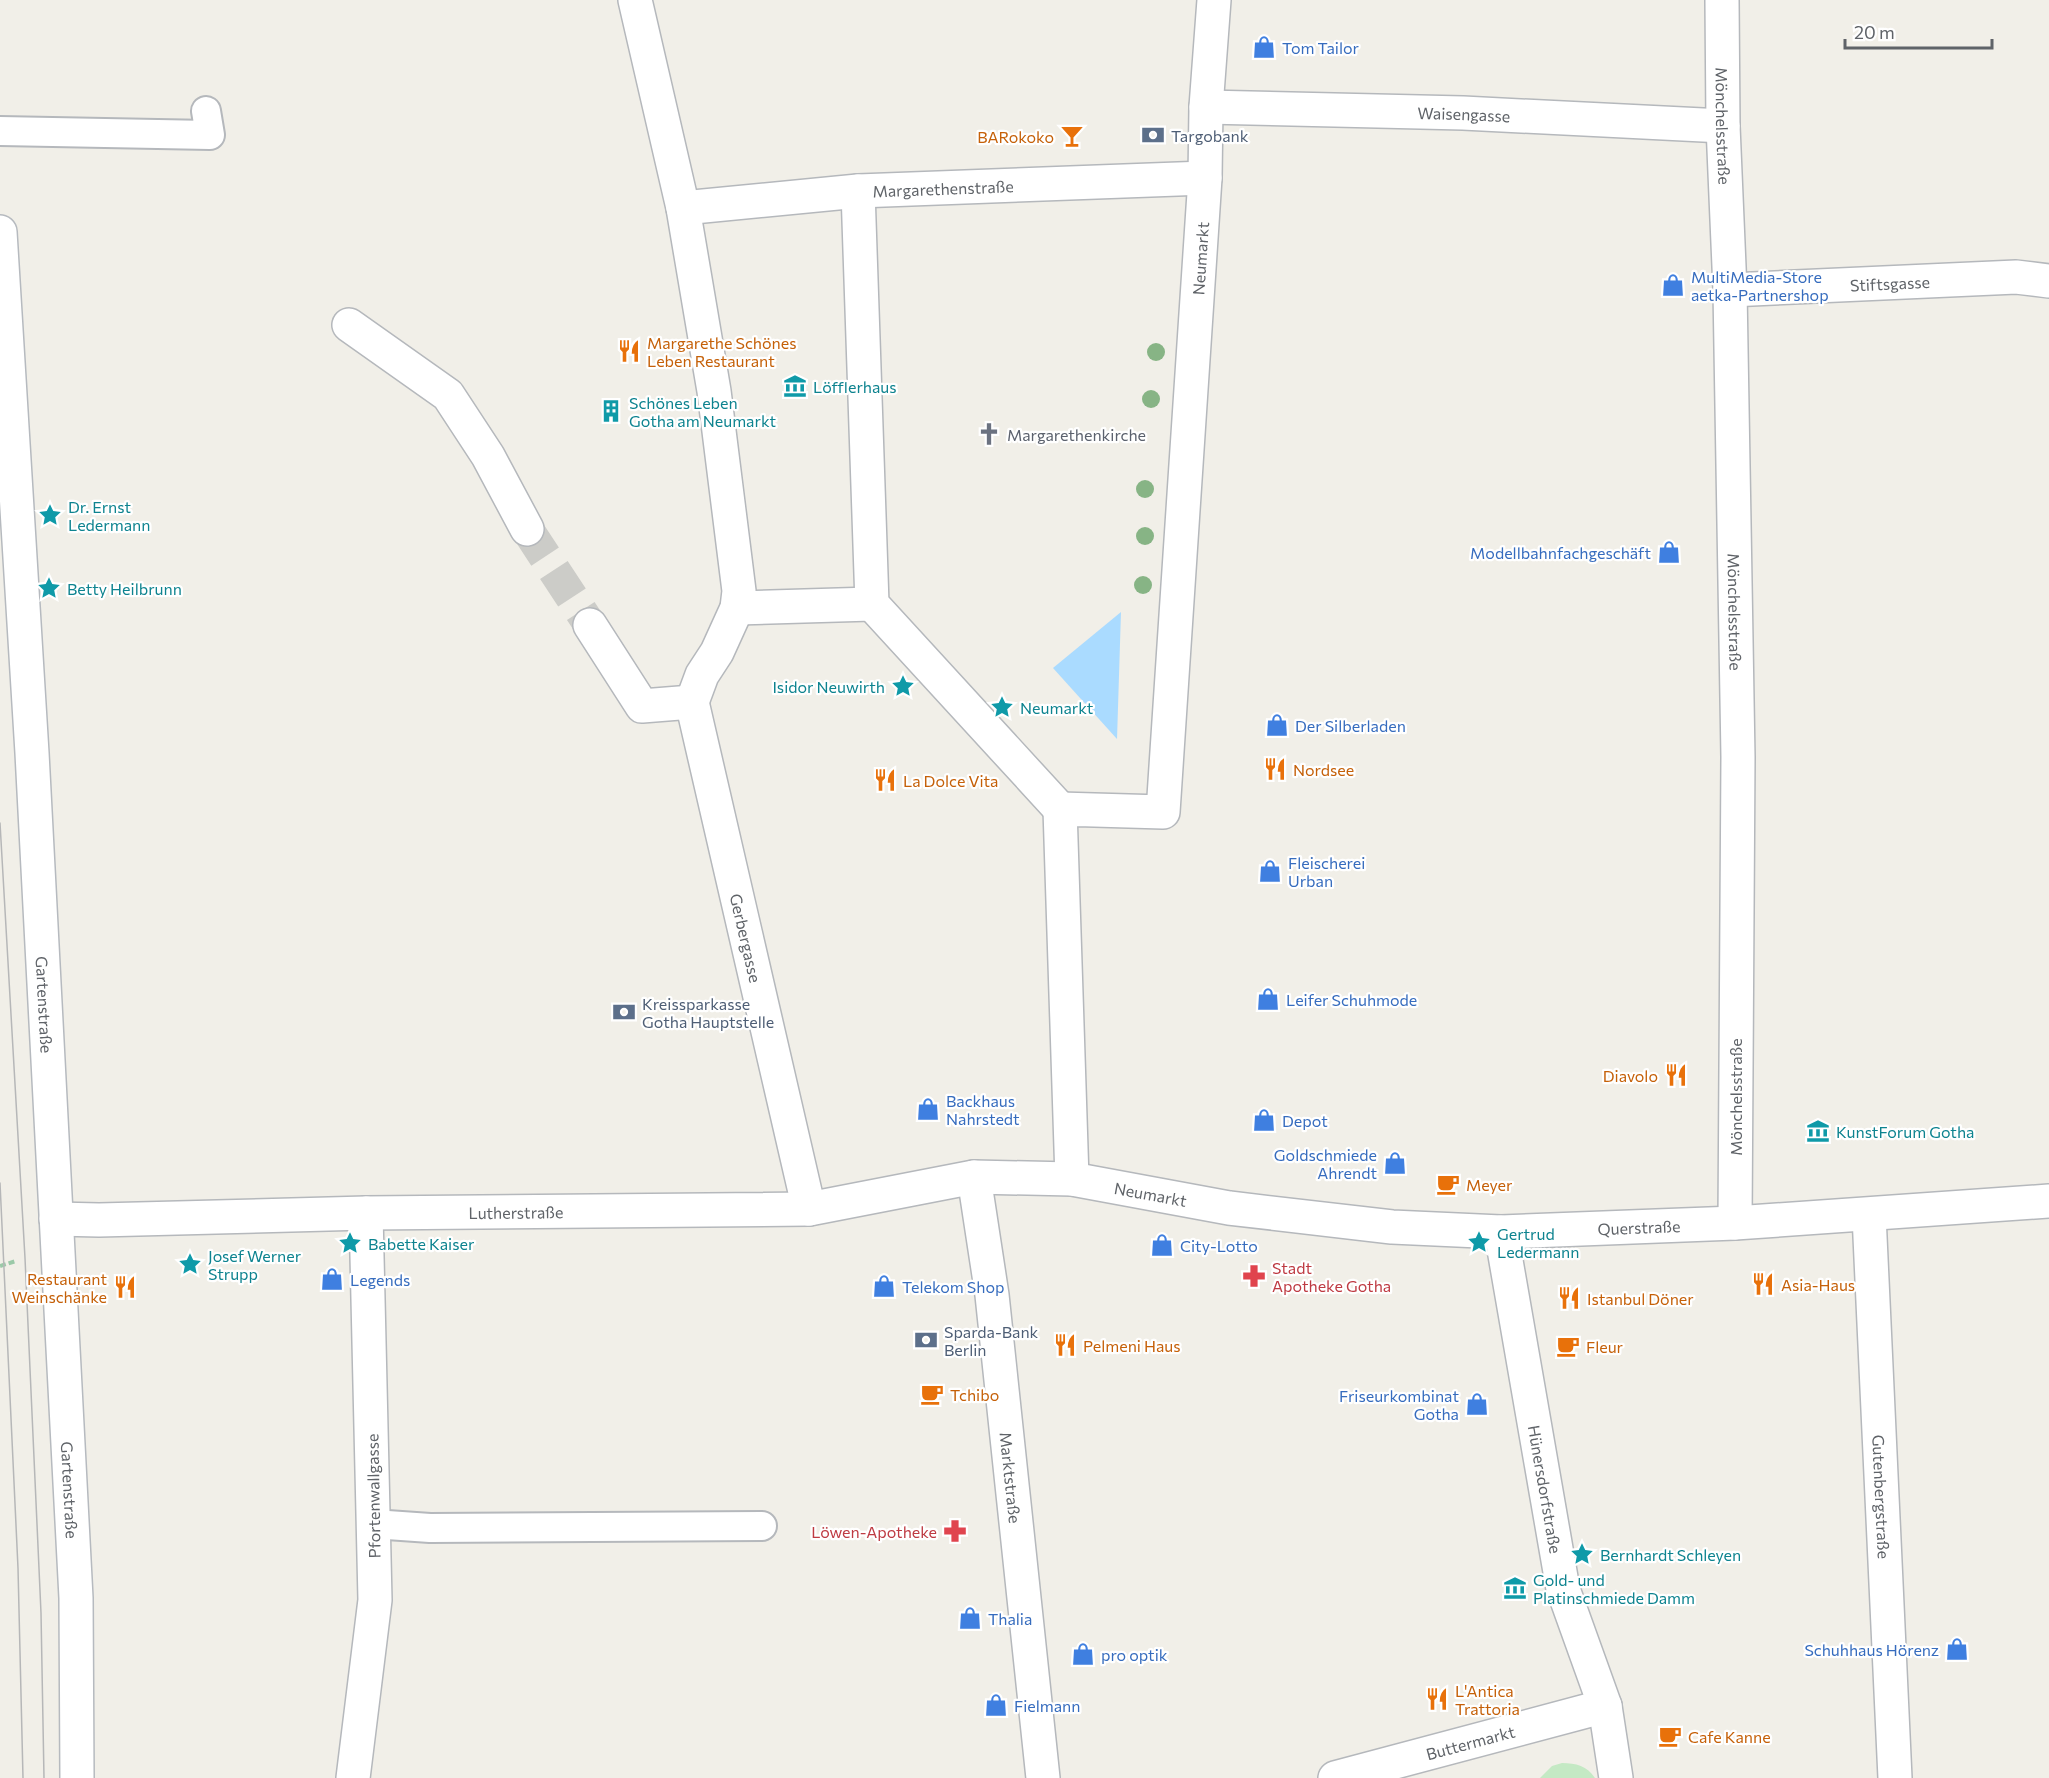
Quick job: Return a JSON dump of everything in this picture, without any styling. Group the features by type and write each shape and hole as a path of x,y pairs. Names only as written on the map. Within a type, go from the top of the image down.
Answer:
{"street":[{"path":"590,625 642,706 692,702 702,675 717,652 737,608 739,591 714,390 683,208 635,0"},
{"path":"1205,178 1206,107 1214,0"},
{"name":"Mönchelsstraße","path":"1722,0 1723,126 1730,290 1738,757 1735,1222"},
{"name":"Waisengasse","path":"1206,107 1463,113 1723,126"},
{"name":"Margarethenstraße","path":"683,208 858,191 1205,178"},
{"name":"Neumarkt","path":"1060,809 1163,812 1205,178"},
{"path":"858,191 872,604 1060,809 1072,1179"},
{"name":"Gartenstraße","path":"0,232 32,753 76,1598 77,1778"},
{"name":"Stiftsgasse","path":"1730,290 2016,277 2049,280"},
{"path":"349,325 448,395 488,456 527,529"},
{"path":"737,608 872,604"},
{"name":"Gerbergasse","path":"692,702 809,1209"},
{"name":"Neumarkt","path":"974,1176 1072,1179 1229,1208"},
{"name":"Lutherstraße","path":"56,1220 366,1213 809,1209 974,1176"},
{"name":"Marktstraße","path":"974,1176 992,1295 1044,1778"},
{"name":"Querstraße","path":"1229,1208 1392,1227 1501,1232 1869,1215 2049,1201"},
{"name":"Pfortenwallgasse","path":"352,1778 375,1600 366,1213"},
{"name":"Gutenbergstraße","path":"1869,1215 1895,1778"},
{"name":"Hünersdorfstraße","path":"1501,1232 1563,1589 1605,1706 1616,1778"},
{"name":"Buttermarkt","path":"1335,1778 1605,1706"},
{"path":"1435,1778 1451,1747"}],"lane":[{"path":"0,131 210,135 206,111"},
{"path":"373,1524 430,1528 762,1526"}],"green space":[{"path":"1562,1763 1581,1766 1595,1778 1540,1778 1552,1766"}],"water":[{"path":"1121,612 1117,739 1053,668"}],"tunnel":[{"path":"527,529 590,625"}],"tram line":[{"path":"0,823 25,1258 41,1613 44,1778"},
{"path":"0,1183 18,1568 23,1778"}],"place":[{"name":"Tom Tailor","path":"1264,47"},
{"name":"Targobank","path":"1153,135"},
{"name":"BARokoko","path":"1072,136"},
{"name":"MultiMedia-Store aetka-Partnershop","path":"1673,285"},
{"name":"Margarethe Schönes Leben Restaurant","path":"629,351"},
{"name":"Löfflerhaus","path":"795,386"},
{"name":"Schönes Leben Gotha am Neumarkt","path":"611,411"},
{"name":"Margarethenkirche","path":"989,434"},
{"name":"Dr. Ernst Ledermann","path":"50,515"},
{"name":"Modellbahnfachgeschäft","path":"1669,552"},
{"name":"Betty Heilbrunn","path":"49,588"},
{"name":"Isidor Neuwirth","path":"903,686"},
{"name":"Neumarkt","path":"1002,707"},
{"name":"Der Silberladen","path":"1277,725"},
{"name":"Nordsee","path":"1275,769"},
{"name":"La Dolce Vita","path":"885,780"},
{"name":"Fleischerei Urban","path":"1270,871"},
{"name":"Leifer Schuhmode","path":"1268,999"},
{"name":"Kreissparkasse Gotha Hauptstelle","path":"624,1012"},
{"name":"Diavolo","path":"1676,1075"},
{"name":"Backhaus Nahrstedt","path":"928,1109"},
{"name":"Depot","path":"1264,1120"},
{"name":"KunstForum Gotha","path":"1818,1131"},
{"name":"Goldschmiede Ahrendt","path":"1395,1163"},
{"name":"Meyer","path":"1448,1184"},
{"name":"Gertrud Ledermann","path":"1479,1242"},
{"name":"Babette Kaiser","path":"350,1243"},
{"name":"City-Lotto","path":"1162,1245"},
{"name":"Josef Werner Strupp","path":"190,1264"},
{"name":"Stadt Apotheke Gotha","path":"1254,1276"},
{"name":"Legends","path":"332,1279"},
{"name":"Asia-Haus","path":"1763,1284"},
{"name":"Telekom Shop","path":"884,1286"},
{"name":"Restaurant Weinschänke","path":"125,1287"},
{"name":"Istanbul Döner","path":"1569,1298"},
{"name":"Sparda-Bank Berlin","path":"926,1340"},
{"name":"Pelmeni Haus","path":"1065,1345"},
{"name":"Fleur","path":"1568,1346"},
{"name":"Tchibo","path":"932,1394"},
{"name":"Friseurkombinat Gotha","path":"1477,1404"},
{"name":"Löwen-Apotheke","path":"955,1531"},
{"name":"Bernhardt Schleyen","path":"1582,1554"},
{"name":"Gold- und Platinschmiede Damm","path":"1515,1588"},
{"name":"Thalia","path":"970,1618"},
{"name":"Schuhhaus Hörenz","path":"1957,1649"},
{"name":"pro optik","path":"1083,1654"},
{"name":"L'Antica Trattoria","path":"1437,1699"},
{"name":"Fielmann","path":"996,1705"},
{"name":"Cafe Kanne","path":"1670,1736"}]}
